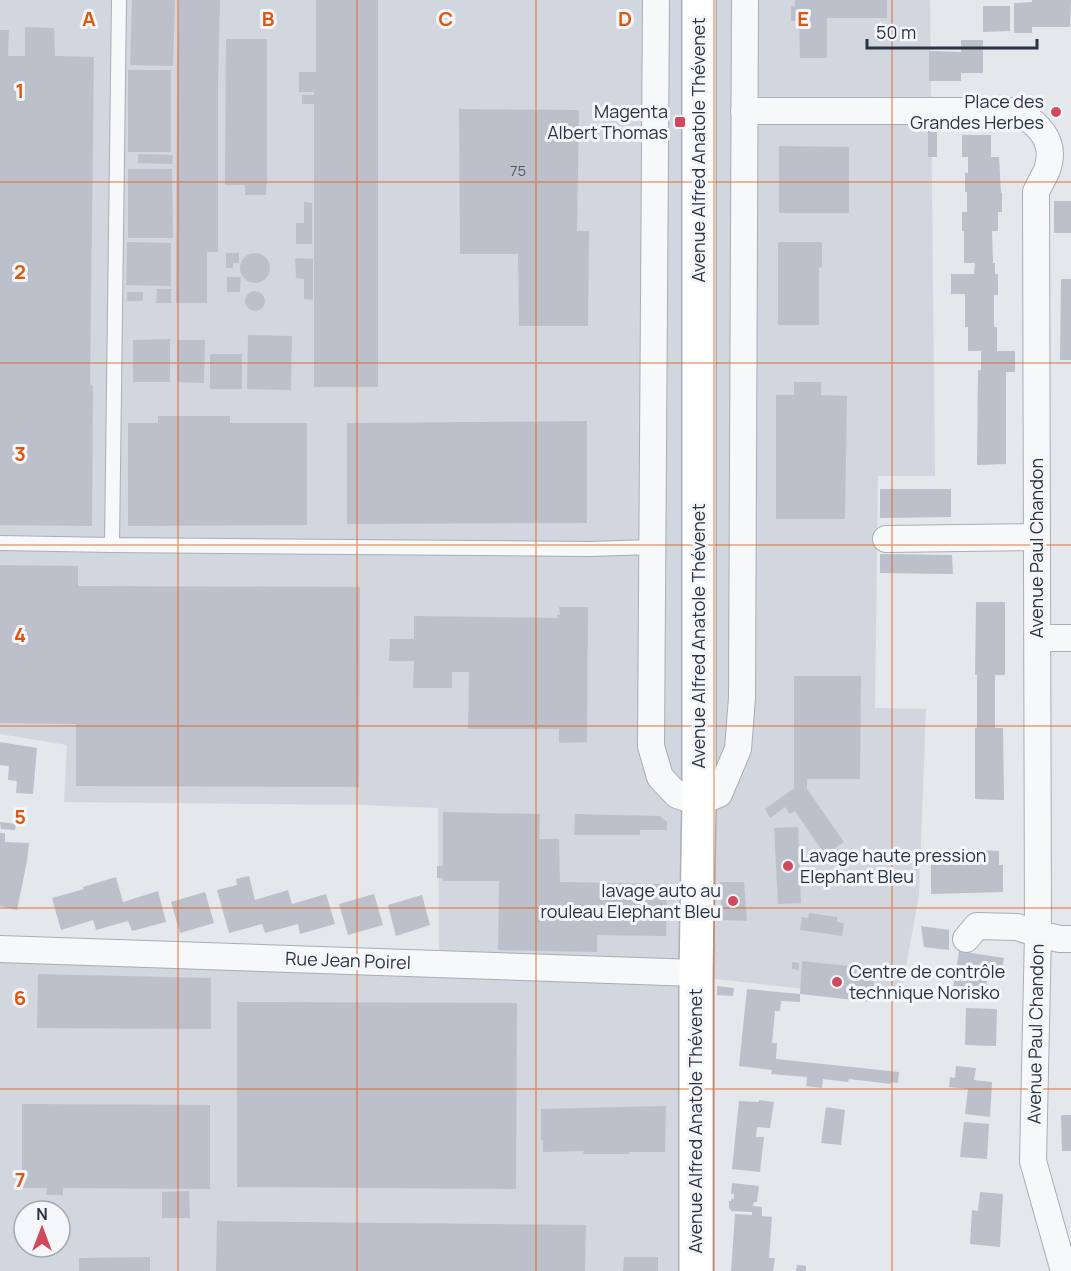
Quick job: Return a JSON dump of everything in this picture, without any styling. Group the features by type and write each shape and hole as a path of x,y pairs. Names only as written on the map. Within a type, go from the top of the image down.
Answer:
{"main road":[{"name":"Avenue Alfred Anatole Thévenet","path":"696,1271 696,973 699,802 699,0"}],"street":[{"path":"656,0 651,746 660,777 677,795 699,802 719,794 738,749 742,698 745,0"},
{"name":"Avenue Paul Chandon","path":"744,111 1017,111 1032,120 1043,131 1048,146 1050,157 1047,169 1035,192 1038,934 1033,1161 1064,1271"},
{"path":"886,539 1037,537"},
{"path":"1038,638 1071,638"},
{"path":"966,939 977,926 1017,927 1060,939 1071,939"},
{"name":"Rue Jean Poirel","path":"0,949 696,973"}],"lane":[{"path":"112,545 119,0"},
{"path":"0,543 589,549 653,547"}],"shaded area":[{"path":"0,0 930,0 935,476 878,476 875,708 926,709 919,895 900,1000 716,979 690,960 439,954 438,808 64,802 67,745 0,734"},
{"path":"0,961 682,980 681,1271 0,1271"}],"building":[{"path":"132,0 175,0 173,66 130,65"},
{"path":"179,0 220,0 218,252 207,252 207,303 176,303"},
{"path":"316,0 378,0 378,387 314,387 314,104 302,104 302,95 314,95 314,92 299,92 299,72 316,72"},
{"path":"795,0 887,0 887,18 827,18 827,58 800,58 799,21 791,21 791,6 795,6"},
{"path":"1032,0 1071,0 1070,27 1032,27 1032,33 1014,33 1014,3 1032,2"},
{"path":"983,6 1010,6 1010,31 983,32"},
{"path":"25,27 54,28 55,56 94,57 90,385 93,386 92,526 0,525 0,30 9,30 8,56 25,56"},
{"path":"226,39 267,39 266,195 245,195 245,185 225,185"},
{"path":"961,40 983,40 983,73 961,73 961,81 929,81 929,51 961,52"},
{"path":"128,70 171,70 171,152 128,152"},
{"path":"459,109 579,110 577,231 589,231 588,326 519,326 518,254 460,254"},
{"path":"928,131 937,131 937,157 928,157"},
{"path":"962,135 991,135 991,157 999,157 1002,212 998,212 998,231 992,231 993,263 995,263 995,274 998,274 998,295 994,295 994,327 997,327 997,351 1015,351 1015,372 1006,372 1006,464 977,465 978,370 981,370 981,351 968,351 965,294 951,294 951,274 974,274 975,263 964,263 962,212 967,212 965,173 968,173 968,157 962,157"},
{"path":"779,146 849,147 849,213 779,213"},
{"path":"138,154 173,155 172,164 138,163"},
{"path":"128,169 172,169 173,238 128,238"},
{"path":"1054,201 1071,201 1071,233 1054,233"},
{"path":"304,202 312,203 312,244 296,244 296,223 304,223"},
{"path":"127,242 171,243 171,286 126,285"},
{"path":"778,242 822,242 822,267 819,268 819,325 778,325"},
{"path":"226,253 239,253 239,263 233,263 233,268 226,268"},
{"path":"255,253 261,254 269,262 269,274 261,282 255,283 249,282 241,274 240,268 241,262 249,254"},
{"path":"295,258 313,259 313,300 304,299 304,279 296,278"},
{"path":"227,277 241,277 240,292 227,292"},
{"path":"1061,279 1071,279 1071,360 1060,360"},
{"path":"157,289 171,289 171,303 156,303"},
{"path":"255,291 262,294 265,301 262,308 255,311 248,308 245,301 248,294"},
{"path":"127,292 143,292 143,301 127,301"},
{"path":"248,335 292,336 291,390 247,389"},
{"path":"170,339 170,382 133,382 133,340"},
{"path":"177,340 205,340 204,383 177,382"},
{"path":"210,354 242,354 242,389 210,389"},
{"path":"794,382 821,382 821,395 847,396 845,519 776,519 776,395 794,395"},
{"path":"158,416 230,416 230,423 307,423 307,525 128,526 128,423 158,423"},
{"path":"587,421 587,523 347,524 347,423"},
{"path":"880,489 951,489 951,517 880,518"},
{"path":"880,554 952,555 953,574 880,573"},
{"path":"0,565 78,566 78,586 360,587 359,787 76,786 76,724 0,723"},
{"path":"976,602 1005,602 1005,675 995,675 995,728 1003,728 1004,800 975,799"},
{"path":"559,607 588,607 587,742 559,743 559,729 468,729 469,672 452,672 452,688 413,688 414,661 389,661 390,639 414,639 414,616 557,618 557,615 560,615"},
{"path":"794,676 861,676 860,779 807,779 807,789 844,842 825,855 795,811 790,814 785,807 770,818 765,809 794,788"},
{"path":"0,742 37,748 33,794 16,793 17,781 8,780 9,766 0,765"},
{"path":"443,812 540,814 539,839 559,839 560,882 667,884 666,936 597,935 597,952 498,950 499,881 443,881 443,878 437,878 437,866 443,866"},
{"path":"575,814 660,816 667,822 667,830 640,830 640,835 574,835"},
{"path":"0,822 16,824 15,830 1,829"},
{"name":"Lavage haute pression Elephant Bleu","path":"798,827 801,903 778,904 774,828"},
{"path":"0,833 5,833 5,842 29,843 17,910 0,906"},
{"path":"979,850 999,851 999,865 1003,865 1003,892 931,894 931,865 979,865"},
{"path":"249,876 255,900 288,890 292,904 326,894 335,924 300,934 298,924 265,933 262,924 229,933 217,890 237,885 236,879"},
{"path":"116,877 123,902 158,891 166,922 132,931 128,921 96,930 93,920 61,930 52,898"},
{"name":"lavage auto au rouleau Elephant Bleu","path":"720,882 744,882 747,921 722,920"},
{"path":"205,892 214,923 180,933 171,902"},
{"path":"374,894 383,925 348,935 339,904"},
{"path":"422,895 430,925 396,936 388,905"},
{"path":"809,913 837,917 837,922 844,923 842,936 800,930 802,917 808,918"},
{"path":"921,926 949,930 949,950 924,947"},
{"path":"959,951 1004,958 1002,971 989,969 984,999 952,994"},
{"name":"Centre de contrôle technique Norisko","path":"802,961 875,969 872,1002 800,994"},
{"path":"792,962 799,963 799,970 792,969"},
{"path":"38,974 211,978 211,1029 37,1028"},
{"path":"717,986 734,988 733,996 717,995"},
{"path":"747,989 800,994 800,1002 781,1001 780,1011 775,1011 772,1043 777,1043 776,1059 899,1072 898,1083 823,1079 822,1088 806,1086 807,1077 771,1074 772,1070 739,1066"},
{"path":"237,1002 517,1003 516,1189 237,1187"},
{"path":"966,1008 997,1009 996,1046 965,1045"},
{"path":"956,1066 976,1068 974,1080 992,1082 990,1117 965,1114 968,1089 949,1087 950,1077 955,1078"},
{"path":"759,1100 774,1102 770,1128 757,1127 756,1137 764,1137 760,1172 732,1169 739,1101 759,1102"},
{"path":"22,1104 210,1105 210,1189 63,1188 63,1195 46,1195 47,1188 22,1188"},
{"path":"666,1106 665,1152 583,1154 584,1151 543,1152 541,1109"},
{"path":"826,1107 845,1110 841,1145 821,1143"},
{"path":"1061,1115 1071,1115 1071,1151 1062,1151"},
{"path":"964,1122 989,1124 987,1159 960,1157"},
{"path":"732,1183 759,1186 757,1202 754,1202 753,1206 762,1207 762,1216 772,1217 769,1258 775,1258 773,1271 731,1271 735,1214 752,1215 752,1212 729,1209 729,1201 734,1199 734,1194 731,1194"},
{"path":"189,1191 190,1218 162,1218 162,1192"},
{"path":"980,1192 1003,1194 1000,1247 970,1244 972,1210 978,1211"},
{"path":"217,1221 586,1225 585,1271 216,1271"},
{"path":"150,1257 150,1271 79,1271 79,1258"},
{"path":"624,1257 658,1257 658,1271 623,1271"},
{"path":"797,1265 806,1266 806,1271 796,1271"}],"place":[{"name":"Place des Grandes Herbes","path":"1056,112"},
{"name":"Magenta Albert Thomas","path":"680,122"},
{"name":"Lavage haute pression Elephant Bleu","path":"788,866"},
{"name":"lavage auto au rouleau Elephant Bleu","path":"733,901"},
{"name":"Centre de contrôle technique Norisko","path":"837,982"}]}
